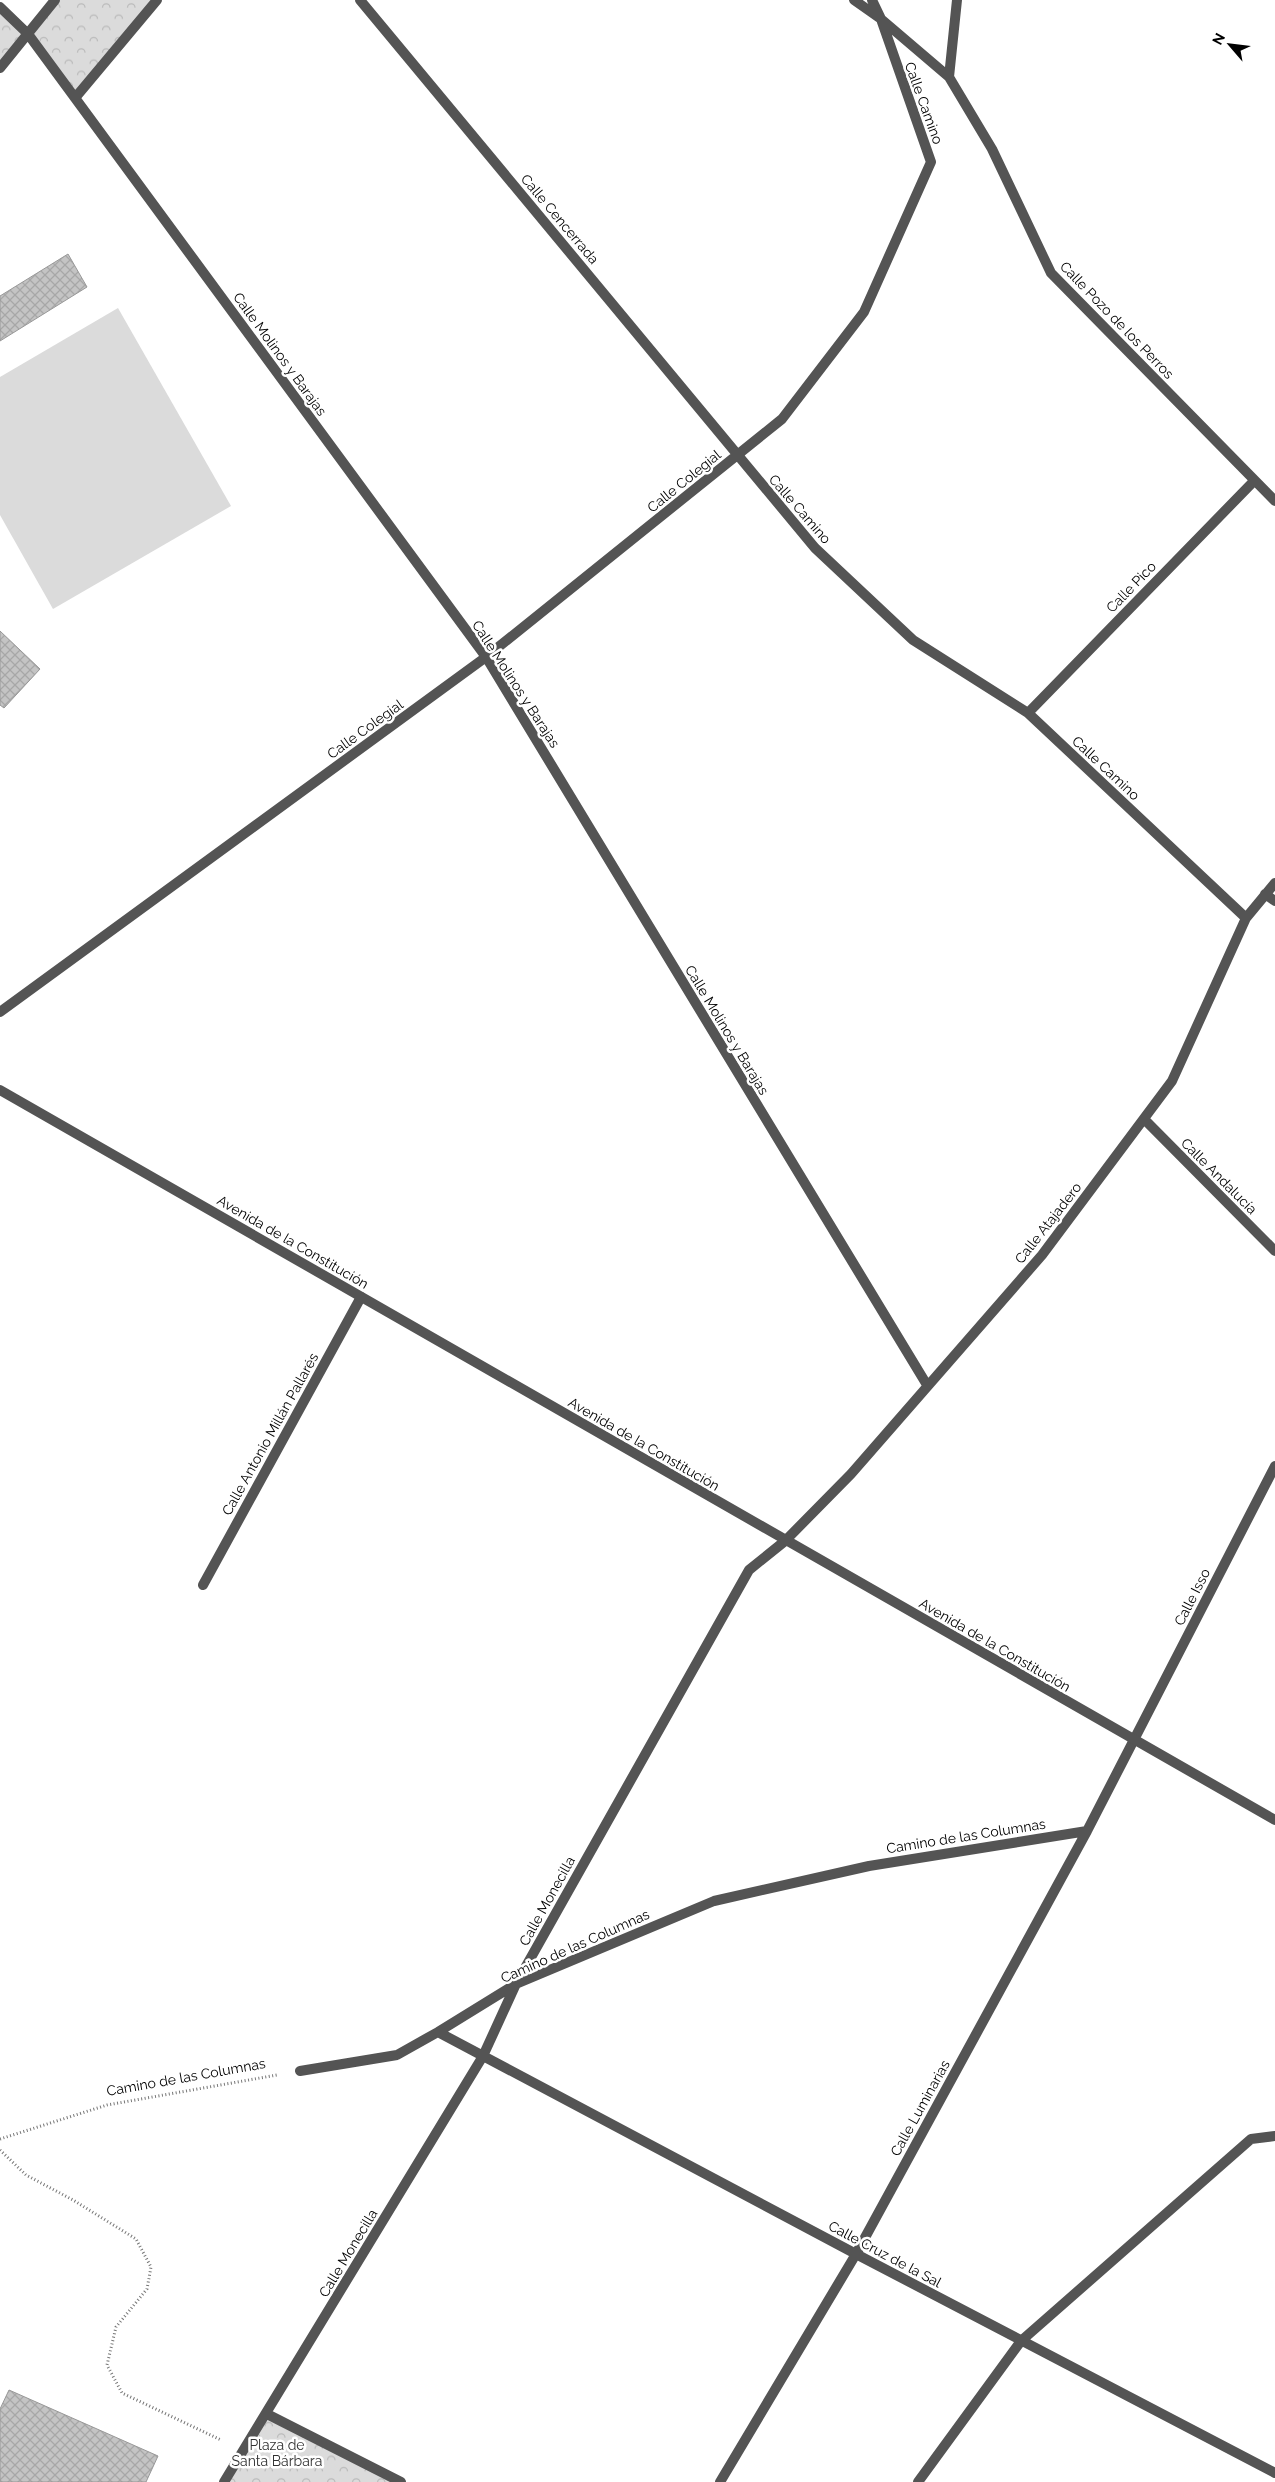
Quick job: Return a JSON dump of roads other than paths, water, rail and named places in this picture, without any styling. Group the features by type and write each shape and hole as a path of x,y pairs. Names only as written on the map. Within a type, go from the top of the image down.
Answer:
{"street":[{"path":"0,68 55,0"},
{"path":"75,98 157,0"},
{"name":"Calle Cencerrada","path":"360,0 738,456"},
{"name":"Calle Pozo de los Perros","path":"854,0 881,19 949,77 992,149 1051,273 1275,501"},
{"name":"Calle Camino","path":"872,0 881,19 931,162 864,312 782,419 738,456 814,548 913,640 1028,713 1246,918"},
{"path":"949,77 957,0"},
{"name":"Calle Molinos y Barajas","path":"0,7 28,34 486,657 926,1385"},
{"name":"Calle Colegial","path":"0,1012 486,657 738,456"},
{"name":"Calle Pico","path":"1028,713 1254,481"},
{"name":"Calle Atajadero","path":"785,1541 851,1474 926,1385 1042,1255 1144,1119 1172,1081 1246,918 1275,883"},
{"path":"1265,894 1275,902"},
{"name":"Avenida de la Constitución","path":"0,1090 1275,1820"},
{"name":"Calle Andalucía","path":"1144,1119 1275,1251"},
{"name":"Calle Antonio Millán Pallarés","path":"203,1585 361,1297"},
{"name":"Calle Isso","path":"1134,1740 1275,1466"},
{"name":"Calle Monecilla","path":"267,2414 483,2056 516,1984 749,1570 785,1541"},
{"name":"Calle Luminarias","path":"720,2482 856,2254 1087,1831 1134,1740"},
{"name":"Camino de las Columnas","path":"300,2071 397,2054 438,2032 516,1984 714,1901 869,1866 1087,1831"},
{"name":"Calle Cruz de la Sal","path":"438,2032 1021,2341 1275,2473"},
{"path":"918,2482 1021,2341 1251,2139 1275,2136"},
{"path":"224,2482 267,2414 401,2482"}],"park label":[{"name":"Plaza de Santa Bárbara","path":"277,2454"}]}
